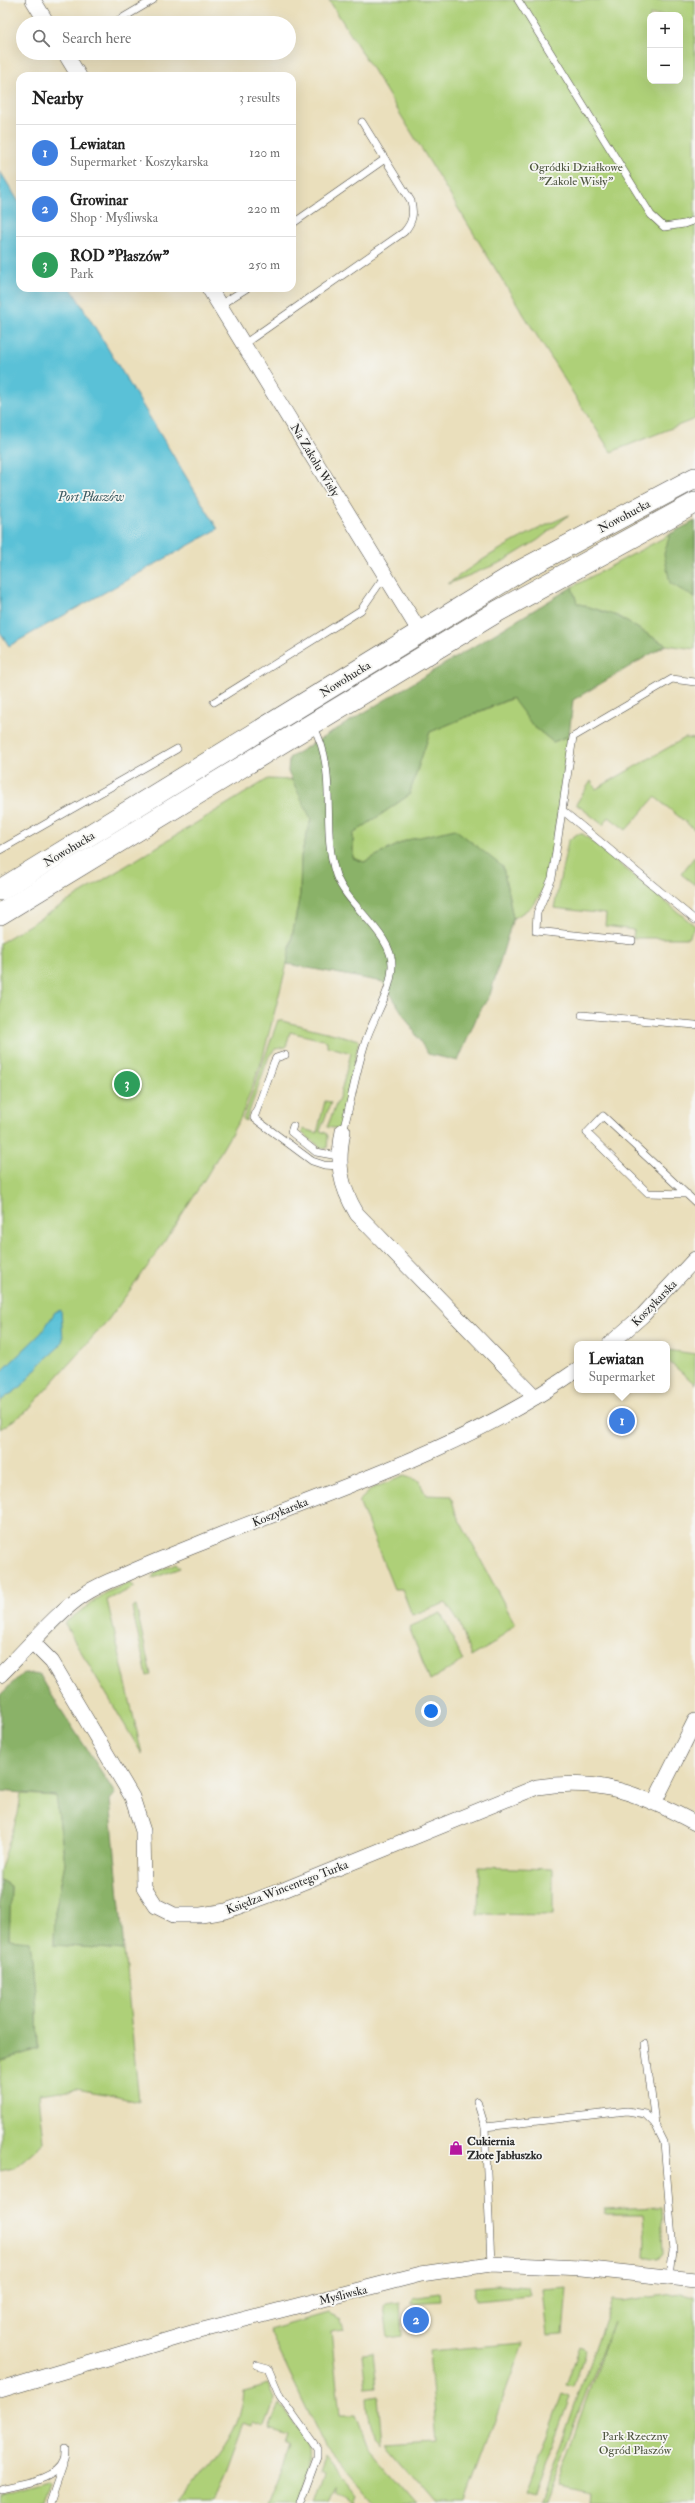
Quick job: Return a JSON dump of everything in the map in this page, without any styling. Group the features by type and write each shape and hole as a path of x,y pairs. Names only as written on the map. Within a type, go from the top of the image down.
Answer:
{"main road":[{"name":"Nowohucka","path":"0,890 520,571 695,478"},
{"name":"Nowohucka","path":"0,914 498,611 695,504"}],"street":[{"path":"33,0 43,16"},
{"path":"69,60 77,72"},
{"name":"Na Zakolu Wisły","path":"212,292 420,632"},
{"path":"344,1131 339,1161 344,1187 357,1214 535,1397"},
{"name":"Koszykarska","path":"613,1341 643,1315 695,1259"},
{"name":"Koszykarska","path":"0,1675 83,1595 102,1585 453,1440 535,1397 574,1372"},
{"name":"Księdza Wincentego Turka","path":"33,1643 52,1662 132,1797 143,1832 144,1887 156,1906 174,1915 201,1915 233,1908 286,1889 537,1787 558,1784 593,1784 655,1801 695,1823"},
{"path":"655,1801 695,1721"},
{"name":"Myśliwska","path":"0,2390 195,2332 422,2274 491,2264 581,2268 670,2276 695,2280"}],"lane":[{"path":"126,16 153,0"},
{"path":"518,0 651,215 664,227 684,224 695,220"},
{"path":"244,344 404,232 410,225 413,210 412,201 362,122"},
{"path":"296,221 385,159"},
{"path":"220,305 241,292"},
{"path":"214,702 362,610 379,584 388,579"},
{"path":"632,941 536,931 537,913 552,878 573,737 672,679 695,682"},
{"path":"312,724 324,752 331,844 336,875 350,900 380,936 388,949 392,964 386,995 365,1042 344,1131"},
{"path":"0,850 177,749"},
{"path":"562,810 695,920"},
{"path":"582,1015 695,1026"},
{"path":"284,1055 276,1058 274,1062 254,1118 312,1161 324,1165 339,1161"},
{"path":"687,1194 648,1192 587,1133 603,1116 687,1194 695,1202"},
{"path":"293,1126 291,1132 316,1152 339,1161"},
{"path":"645,2044 655,2124"},
{"path":"477,2101 485,2127 491,2264"},
{"path":"485,2127 628,2111 645,2114 655,2124 664,2142 673,2251 670,2276"},
{"path":"257,2365 268,2368 280,2396 317,2448 317,2457 300,2503"},
{"path":"50,2503 64,2460 65,2448"},
{"path":"0,2488 46,2476 57,2471 64,2460"}],"green space":[{"name":"Ogródki Działkowe \"Zakole Wisły\"","path":"329,0 695,0 695,419 611,452 539,340"},
{"path":"569,515 538,540 502,562 448,584 476,564 506,546 537,529"},
{"path":"695,521 695,649 666,645 617,616 577,603 572,587"},
{"path":"695,521 695,598 670,583 664,554 670,534"},
{"path":"572,587 577,603 617,616 666,645 573,700 569,736 553,742 533,726 512,698 430,732 409,795 353,834 353,858 364,862 407,840 455,829 503,867 513,918 490,995 478,1014 458,1061 428,1054 383,982 287,964 300,894 301,856 311,819 288,772 289,758"},
{"path":"513,698 533,726 553,742 569,736 548,878 539,897 531,906 513,918 503,867 407,840 364,862 353,858 353,834 409,795 430,732"},
{"path":"685,738 695,739 695,830 655,797 626,830 609,817 603,825 576,804 591,781 596,789"},
{"path":"268,779 293,780 311,819 301,856 300,894 287,964 262,1060 241,1117 206,1177 153,1259 108,1320 26,1412 0,1429 0,943"},
{"path":"577,834 583,834 695,926 688,938 633,938 634,930 605,926 606,914 554,908 568,841"},
{"path":"695,856 695,885 681,874"},
{"path":"278,1020 359,1040 340,1129 327,1127 340,1095 351,1053 327,1046 327,1041 290,1032 286,1047 275,1049 269,1056 246,1121 243,1119"},
{"path":"325,1101 331,1102 320,1131 326,1133 328,1136 327,1148 323,1149 302,1133 303,1129 317,1133"},
{"path":"670,1350 695,1354 695,1384 670,1363"},
{"path":"404,1476 419,1481 426,1495 451,1496 456,1514 515,1624 493,1644 471,1657 460,1624 446,1603 412,1615 402,1589 394,1589 359,1501 373,1488"},
{"path":"176,1563 180,1568 151,1579 156,1572"},
{"path":"130,1583 135,1587 107,1600 142,1754 64,1623 107,1592"},
{"path":"136,1606 151,1675 147,1676 132,1608"},
{"path":"441,1613 463,1661 430,1680 409,1627"},
{"path":"23,1673 40,1675 115,1794 110,1800 124,1950 54,1945 55,1912 65,1863 56,1796 0,1791 0,1695"},
{"path":"21,1794 56,1796 65,1863 55,1912 54,1945 124,1950 139,2102 76,2089 39,2094 44,2142 14,2168 0,2171 0,2061 38,2049 37,2011 30,1942 9,1939 11,1886 0,1880 0,1871 18,1814"},
{"path":"479,1867 553,1869 553,1915 478,1914"},
{"path":"0,1880 11,1886 9,1939 30,1941 37,2011 38,2049 0,2061"},
{"path":"661,2207 663,2254 658,2260 644,2257 645,2241 643,2214 606,2214 604,2209"},
{"path":"498,2285 528,2287 530,2296 477,2301 474,2287"},
{"path":"567,2287 563,2335 547,2336 542,2289"},
{"path":"439,2293 440,2301 412,2303 413,2297"},
{"name":"Park Rzeczny Ogród Płaszów","path":"681,2293 695,2296 695,2503 591,2503 592,2494 556,2487 613,2322 544,2503 540,2503 612,2300 621,2301"},
{"path":"400,2302 402,2336 387,2338 383,2307 385,2304"},
{"path":"328,2313 341,2319 344,2329 331,2331 340,2415 356,2415 368,2447 417,2503 373,2503 325,2447 269,2330"},
{"path":"523,2343 465,2503 438,2503 387,2444 437,2441 429,2351"},
{"path":"580,2346 586,2349 574,2387 566,2385"},
{"path":"373,2353 377,2388 366,2389 362,2354"},
{"path":"269,2385 275,2399 265,2426 253,2422 252,2425 244,2422 214,2503 178,2503 220,2452 229,2438 242,2408 244,2392"},
{"path":"562,2394 570,2397 534,2497 526,2494"},
{"path":"378,2396 382,2445 372,2429 367,2405 367,2398"},
{"path":"279,2404 299,2430 305,2441 307,2450 305,2472 294,2503 265,2503 288,2444 284,2443 287,2434 269,2428"},
{"path":"324,2456 355,2495 352,2501 353,2503 345,2496 335,2492 335,2485 328,2503 313,2503 323,2473 318,2471"},
{"path":"48,2482 50,2484 43,2503 0,2503 1,2495"}],"water":[{"name":"Port Płaszów","path":"0,171 16,197 16,292 73,292 218,529 9,646 0,632"},
{"path":"61,1310 63,1339 60,1346 40,1364 21,1387 0,1401 0,1373 42,1332 55,1312"}],"place":[{"name":"ROD \"Płaszów\"","path":"127,1084"},
{"name":"Lewiatan","path":"622,1421"},
{"name":"Cukiernia Złote Jabłuszko","path":"456,2148"},
{"name":"Growinar","path":"416,2320"}]}
